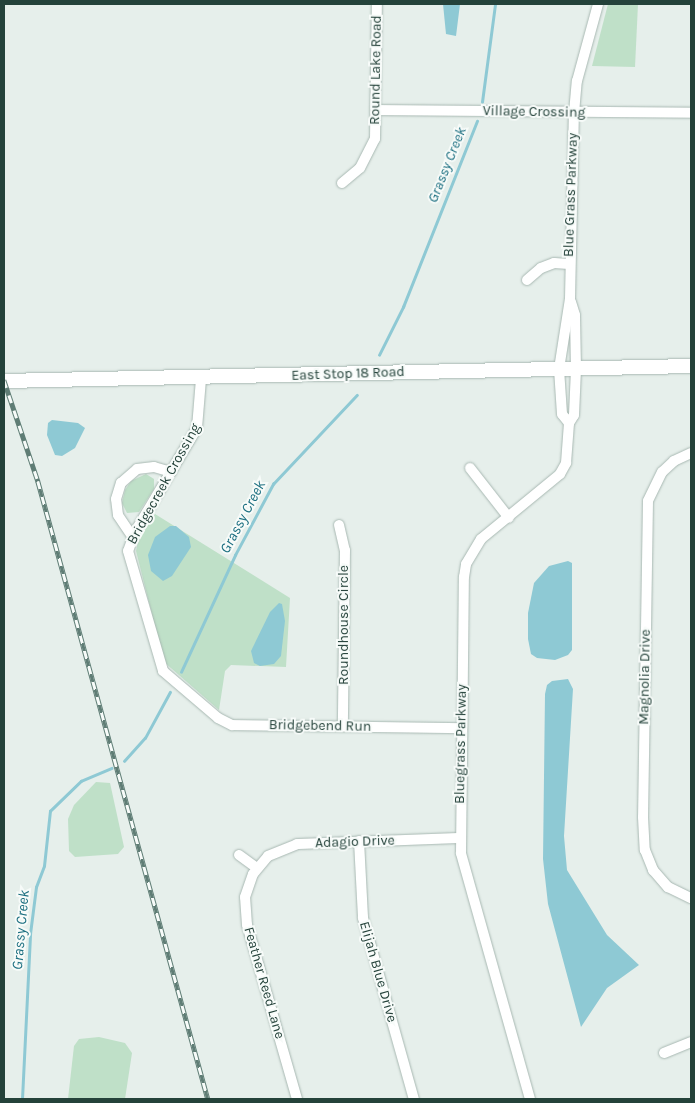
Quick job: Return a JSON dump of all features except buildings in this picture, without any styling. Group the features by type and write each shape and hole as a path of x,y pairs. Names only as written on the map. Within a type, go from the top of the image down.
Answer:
{"street":[{"name":"Round Lake Road","path":"342,183 360,168 370,154 377,110 377,4"},
{"name":"Blue Grass Parkway","path":"560,369 570,299 569,264 574,113 577,81 598,4"},
{"name":"Village Crossing","path":"377,110 691,113"},
{"path":"527,280 547,266 569,264"},
{"name":"Blue Grass Parkway","path":"570,299 575,315 576,369"},
{"name":"East Stop 18 Road","path":"4,381 201,379 691,366"},
{"name":"Bluegrass Parkway","path":"560,369 562,414 569,423"},
{"name":"Bluegrass Parkway","path":"530,1099 464,867 460,838 464,570 481,539 560,474 568,454 569,423 574,415 576,369"},
{"name":"Bridgecreek Crossing","path":"164,673 158,659 128,558 132,536 200,422 201,379"},
{"name":"Magnolia Drive","path":"691,453 674,461 662,472 648,501 644,835 649,864 657,876 675,891 691,898"},
{"path":"132,536 118,515 116,499 121,483 137,469 154,467 171,472"},
{"path":"470,468 508,518"},
{"name":"Roundhouse Circle","path":"339,525 344,550 343,726"},
{"name":"Bridgebend Run","path":"164,673 218,718 232,725 461,728"},
{"name":"Adagio Drive","path":"257,868 268,856 297,844 460,838"},
{"name":"Elijah Blue Drive","path":"359,841 363,918 414,1099"},
{"path":"239,855 257,868"},
{"name":"Feather Reed Lane","path":"257,868 245,897 247,925 297,1099"},
{"path":"664,1053 691,1042"}],"green space":[{"path":"608,4 638,4 635,67 592,66"},
{"path":"146,474 154,479 154,489 139,512 127,513 122,503 125,490 131,481"},
{"path":"155,514 290,598 286,667 231,665 225,671 219,710 164,662 136,551 138,541"},
{"path":"96,782 110,783 124,847 118,854 75,857 69,851 68,819 74,805"},
{"path":"99,1037 125,1043 132,1053 125,1099 68,1099 74,1046 79,1039"}],"water":[{"path":"443,4 460,4 456,36 446,34"},
{"path":"52,420 78,423 85,428 75,448 62,456 55,455 47,435 48,423"},
{"path":"170,526 176,526 189,537 191,547 172,576 163,581 151,571 148,555 155,537"},
{"path":"568,561 572,563 572,650 568,655 555,660 537,658 531,654 528,639 528,613 534,583 549,566"},
{"path":"279,603 282,604 285,621 281,656 274,664 260,666 254,663 251,651 270,612"},
{"path":"568,679 573,689 564,836 567,870 607,935 639,965 607,988 581,1027 548,904 543,859 545,694 547,685 552,681"}],"waterway":[{"name":"Grassy Creek","path":"482,102 495,4"},
{"name":"Grassy Creek","path":"379,355 403,307 477,121"},
{"name":"Grassy Creek","path":"181,672 235,555 273,484 357,395"},
{"name":"Grassy Creek","path":"124,761 145,738 170,692"},
{"name":"Grassy Creek","path":"22,1099 30,934 36,887 44,866 50,811 81,781 111,768"}],"railway":[{"path":"4,380 38,481 208,1099"}]}
